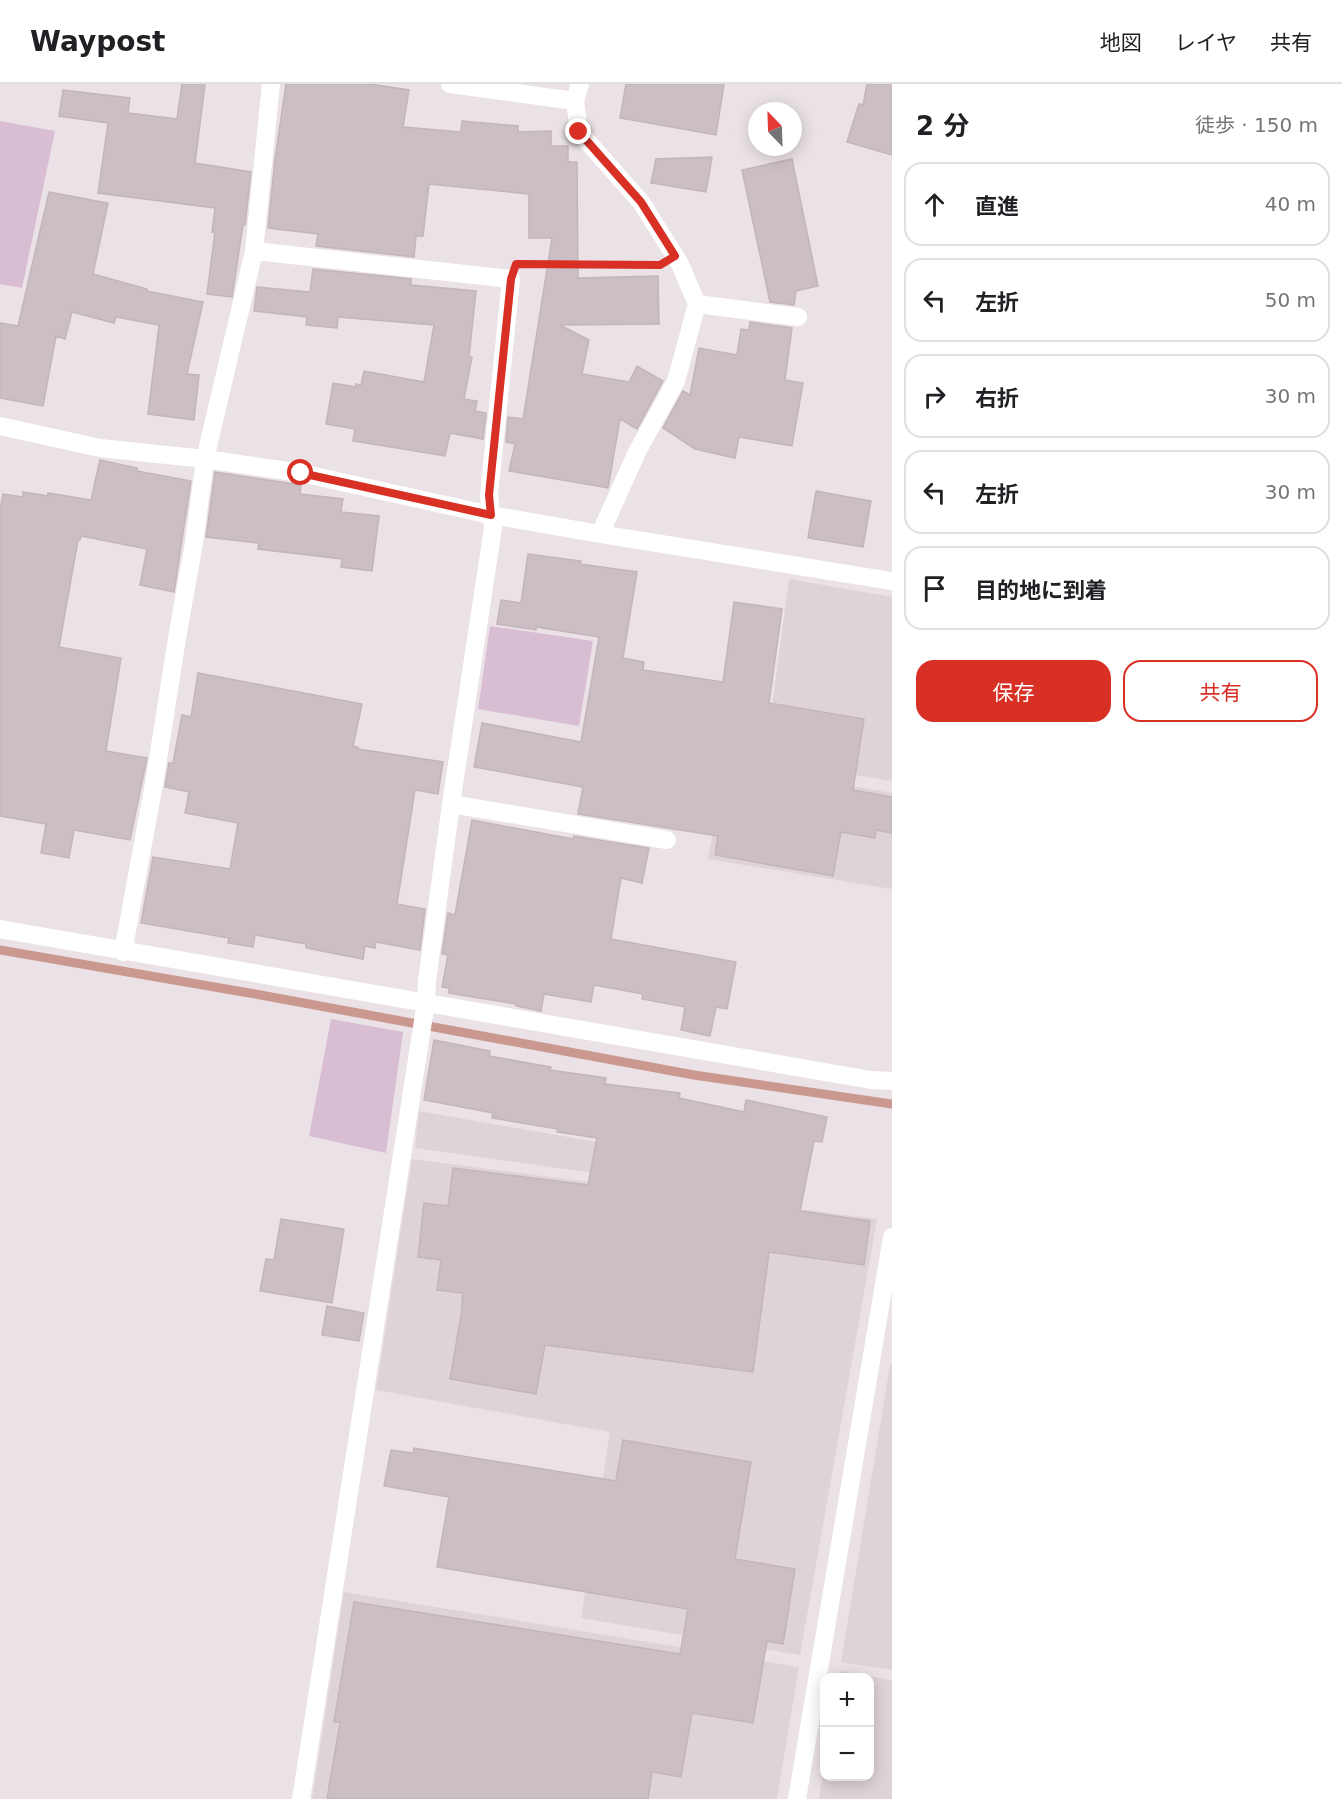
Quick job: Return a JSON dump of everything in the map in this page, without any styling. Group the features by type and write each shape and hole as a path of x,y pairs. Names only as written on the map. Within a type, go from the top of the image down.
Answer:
{"street":[{"path":"123,952 155,778 194,543 205,459 254,251 271,84"},
{"path":"450,84 577,93 579,132 641,202 675,256 697,304 676,381 638,450 600,534"},
{"path":"254,251 511,279 489,495 493,528 451,804 424,1018 301,1799"},
{"path":"697,304 798,317"},
{"path":"0,426 100,448 205,459 301,473 491,515 892,581"},
{"path":"451,804 667,840"},
{"path":"0,929 123,952 424,1018 892,1082"},
{"path":"797,1799 892,1237"}],"path":[{"path":"511,279 516,264 660,265 675,256"}],"shaded area":[{"path":"0,121 55,131 22,288 0,284"},
{"path":"789,579 892,597 892,781 765,760"},
{"path":"490,626 593,641 579,726 478,709"},
{"path":"727,764 892,793 892,889 708,859"},
{"path":"331,1019 403,1032 386,1153 309,1136"},
{"path":"419,1111 671,1155 665,1183 415,1148"},
{"path":"412,1159 877,1219 800,1655 581,1618 610,1432 376,1390"},
{"path":"890,1365 892,1365 892,1670 841,1662"},
{"path":"344,1592 799,1667 777,1799 312,1799"},
{"path":"874,1677 892,1680 892,1799 819,1799 822,1781 874,1781"}],"building":[{"path":"182,84 205,84 195,163 251,172 245,225 243,225 232,297 207,294 215,232 212,232 215,208 98,193 108,123 59,116 63,90 130,98 128,113 177,119"},
{"path":"286,84 370,84 409,90 403,127 461,132 462,121 518,126 518,132 551,131 551,146 568,146 568,162 577,162 578,278 658,276 659,324 560,325 589,340 582,374 629,382 637,366 663,381 637,429 620,419 608,488 509,471 515,444 506,442 508,417 523,419 552,238 529,238 529,194 429,184 423,236 416,236 414,257 316,246 318,234 268,228"},
{"path":"626,84 724,84 716,135 620,118"},
{"path":"867,84 892,84 892,155 847,142 859,104 863,105"},
{"path":"712,157 706,192 651,183 656,159"},
{"path":"792,159 818,286 796,291 794,305 770,302 742,170"},
{"path":"49,192 108,203 93,274 147,289 147,291 203,302 187,374 199,375 194,420 148,414 159,325 116,317 114,323 72,312 65,339 56,336 43,406 0,398 0,323 18,326"},
{"path":"313,269 411,279 411,285 476,291 469,357 472,357 464,399 477,401 475,411 486,413 483,439 450,433 445,456 353,441 355,429 326,424 333,383 356,387 356,384 361,385 364,371 424,382 434,325 338,317 337,328 306,325 307,317 254,311 257,287 310,292"},
{"path":"750,322 792,328 785,380 803,383 792,446 739,437 735,458 695,449 663,428 683,391 690,395 699,348 737,355 741,329 749,330"},
{"path":"100,460 137,468 137,471 191,481 174,592 140,585 147,549 81,536 78,540 59,647 121,658 106,751 147,758 130,840 74,830 69,858 41,853 46,824 0,816 0,510 3,494 23,497 23,492 48,496 48,493 91,500"},
{"path":"215,472 301,485 300,494 343,499 341,512 379,516 372,571 341,567 342,559 258,549 259,543 206,537"},
{"path":"816,491 871,501 863,547 808,538"},
{"path":"528,554 637,572 623,658 644,662 643,670 723,682 734,602 782,609 769,703 864,719 853,790 892,797 892,833 876,830 875,838 841,832 833,876 715,855 718,836 578,814 583,787 474,767 482,723 581,742 599,637 536,627 536,630 497,624 501,600 521,603"},
{"path":"198,673 362,704 353,746 358,749 443,762 438,794 415,790 397,904 425,909 420,950 376,942 375,948 365,946 363,959 306,948 306,944 255,935 253,947 228,943 229,938 141,923 153,857 230,869 238,823 185,813 189,792 165,787 169,763 173,763 182,715 191,717"},
{"path":"472,820 573,839 574,836 649,848 642,883 621,878 611,939 736,962 727,1009 716,1007 710,1036 681,1030 685,1007 642,999 643,994 594,985 591,1002 544,994 541,1011 516,1006 516,1004 449,993 449,988 442,987 448,955 442,954 448,913 455,915"},
{"path":"434,1040 490,1051 489,1056 551,1067 550,1070 606,1078 605,1084 680,1093 679,1098 744,1112 746,1100 827,1117 822,1142 814,1141 800,1211 870,1221 864,1265 769,1252 753,1372 545,1345 536,1394 450,1379 463,1293 437,1290 441,1260 418,1257 424,1203 448,1206 453,1168 588,1185 597,1138 492,1118 493,1113 424,1100"},
{"path":"281,1219 344,1229 332,1303 260,1291 266,1259 274,1260"},
{"path":"327,1306 364,1313 359,1341 322,1335"},
{"path":"623,1440 751,1462 735,1559 795,1569 783,1644 767,1641 753,1723 692,1713 681,1777 652,1772 648,1799 327,1799 340,1722 334,1722 354,1602 680,1654 688,1609 437,1567 449,1497 384,1486 391,1450 413,1453 414,1448 616,1481"}],"waterway":[{"path":"0,950 255,994 694,1075 892,1104"}],"route":[{"path":"301,473 491,515 489,495 511,279 516,264 660,265 675,256 641,202 579,132"}]}
